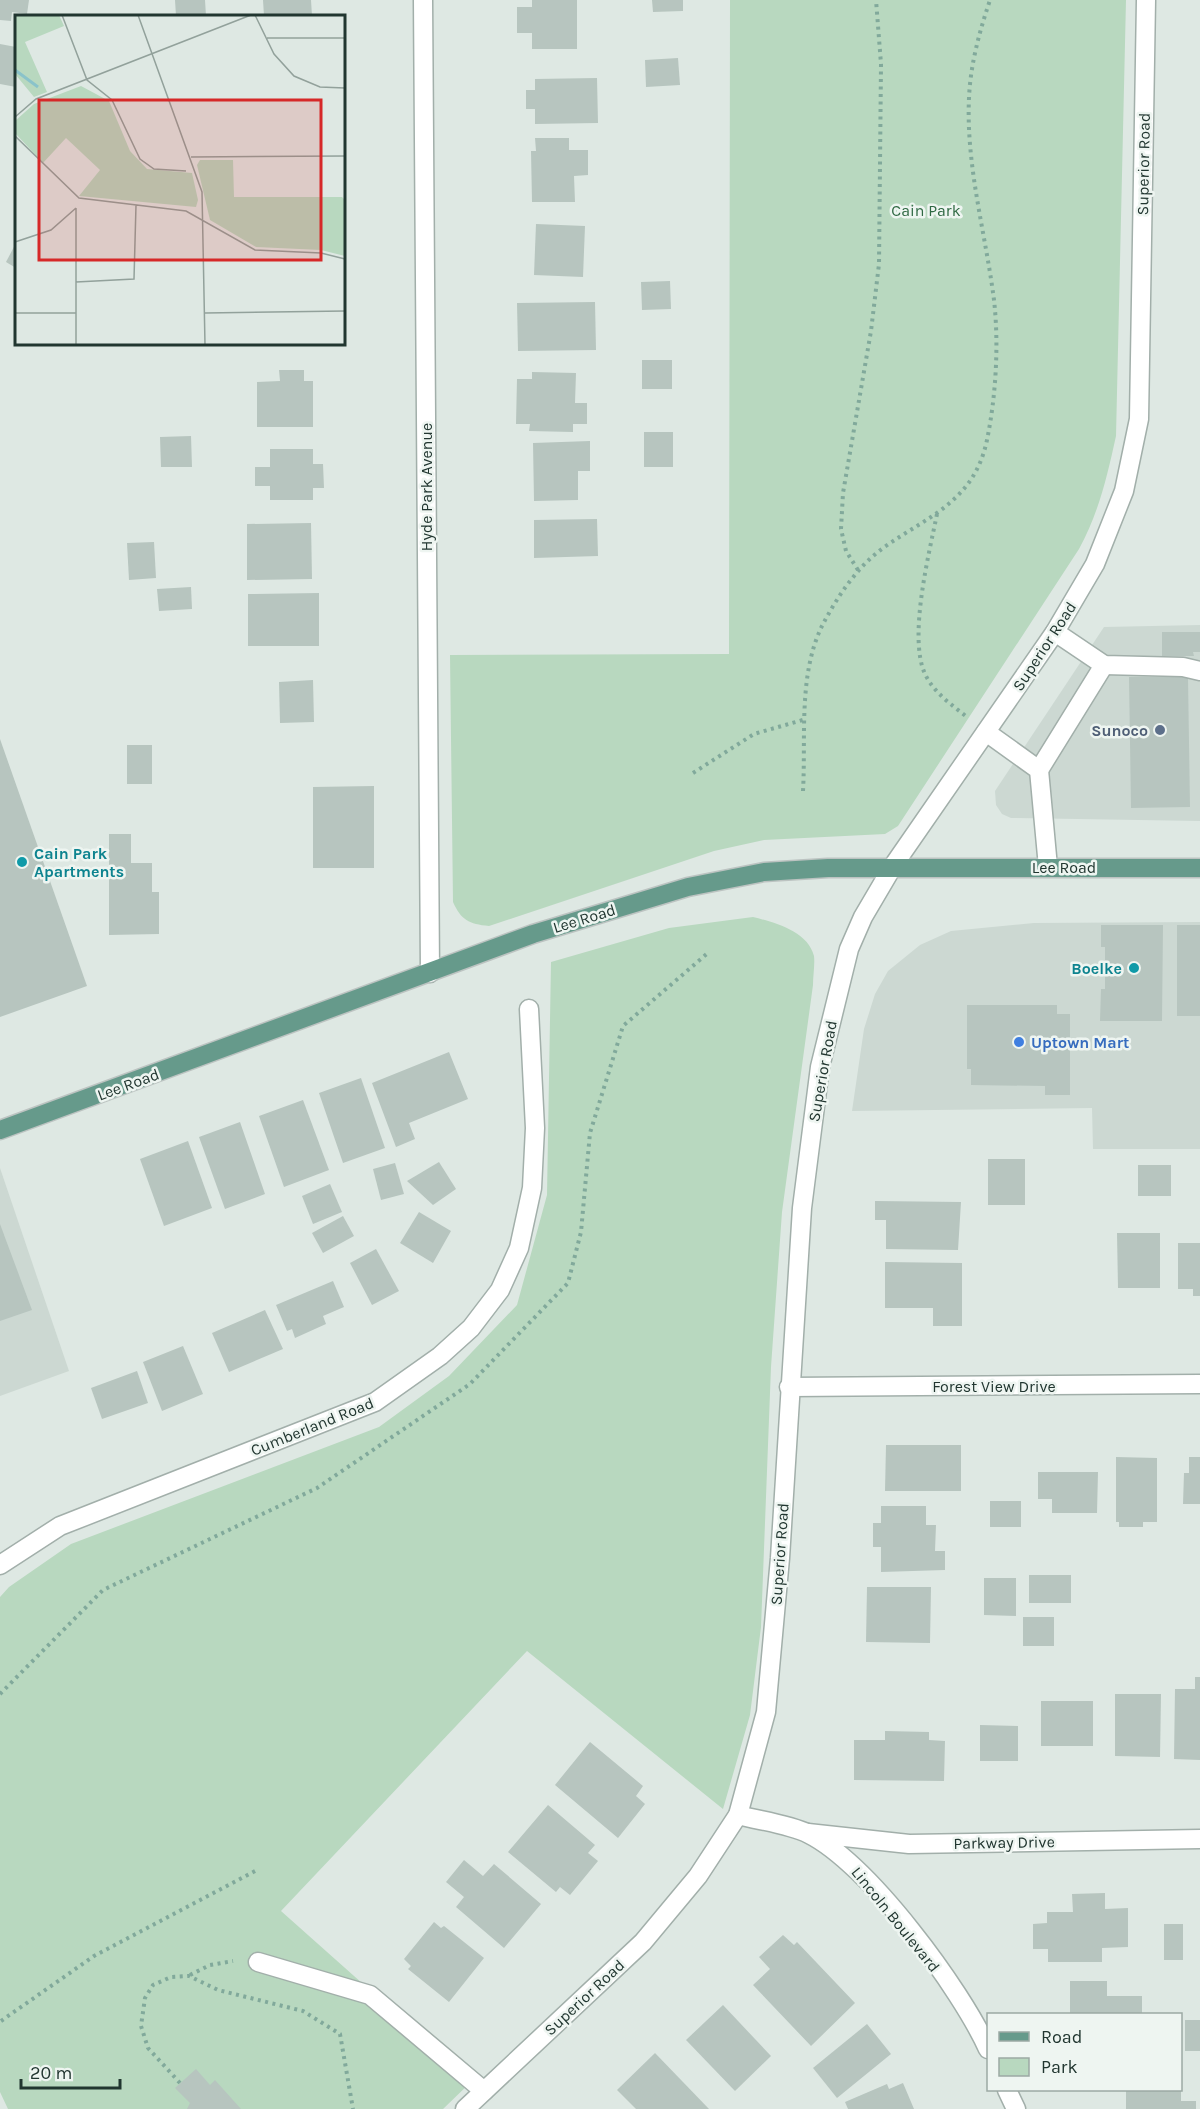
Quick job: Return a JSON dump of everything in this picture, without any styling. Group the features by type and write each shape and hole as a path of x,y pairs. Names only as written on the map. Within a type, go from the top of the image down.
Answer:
{"main road":[{"name":"Lee Road","path":"0,1130 430,974 533,934 688,887 764,872 893,866 1200,868"}],"street":[{"name":"Hyde Park Avenue","path":"423,0 430,974"},
{"name":"Superior Road","path":"465,2109 643,1942 698,1876 738,1815 766,1712 780,1558 802,1208 820,1067 832,1011 853,937 893,866 1055,632 1095,564 1125,491 1139,419 1146,0"},
{"path":"1055,632 1104,665 1183,667 1200,671"},
{"path":"1048,867 1039,770 1104,665"},
{"path":"986,732 1039,770"},
{"name":"Cumberland Road","path":"0,1565 60,1526 375,1402 440,1356 471,1328 500,1290 519,1248 532,1188 535,1128 529,1009"},
{"name":"Forest View Drive","path":"789,1387 1200,1384"},
{"name":"Lincoln Boulevard","path":"738,1815 808,1833 844,1857 872,1884 975,2019 987,2047"},
{"name":"Parkway Drive","path":"808,1833 909,1844 1200,1839"},
{"path":"258,1962 370,1995 484,2091"},
{"path":"1007,2091 1016,2109"}],"path":[{"path":"858,570 846,551 841,529 843,494 872,331 879,264 881,63 876,0"},
{"path":"803,791 809,661 822,626 858,570 883,548 937,514 953,501 970,481 986,443 996,345 994,301 970,139 970,85 978,38 990,0"},
{"path":"937,514 920,608 920,652 925,674 937,690 970,720"},
{"path":"693,773 754,734 806,719"},
{"path":"1,2021 94,1956 259,1869"},
{"path":"180,2084 148,2048 141,2026 146,1998 153,1985 171,1977 189,1976 210,1965 239,1960"},
{"path":"189,1976 218,1990 303,2011 340,2034 353,2109"}],"shaded area":[{"path":"1200,625 1200,821 1011,818 1002,814 996,805 995,791 1104,627"},
{"path":"1200,922 1200,1149 1093,1149 1092,1108 852,1111 864,1029 875,994 888,971 920,945 951,931 1034,923"},
{"path":"0,1168 69,1371 0,1396"}],"green space":[{"name":"Cain Park","path":"730,0 1126,0 1116,436 1106,480 1092,522 1079,549 898,826 885,834 764,840 714,851 489,926 476,924 466,920 453,902 450,655 729,654"},
{"path":"753,917 780,925 805,940 814,956 814,963 813,985 782,1212 771,1367 761,1627 750,1715 723,1809 527,1651 281,1911 472,2081 443,2109 8,2109 0,2092 0,1597 9,1587 71,1544 379,1427 449,1376 517,1305 547,1195 551,962 669,928"}],"building":[{"path":"0,0 29,0 27,14 12,12 11,21 0,20"},
{"path":"175,0 205,0 206,15 176,15"},
{"path":"263,0 311,0 312,15 264,15"},
{"path":"532,0 577,0 577,49 532,49 532,33 517,33 517,7 532,7"},
{"path":"652,0 683,0 683,11 653,12"},
{"path":"0,44 15,47 15,87 0,84"},
{"path":"678,58 680,85 646,87 645,60"},
{"path":"597,78 598,123 535,124 535,109 526,109 526,90 535,90 535,79"},
{"path":"535,138 569,138 569,150 588,150 588,175 574,176 575,202 532,202 531,151 536,151"},
{"path":"536,224 585,226 583,277 534,275"},
{"path":"15,245 15,267 6,262"},
{"path":"670,281 671,309 642,310 641,282"},
{"path":"595,302 596,350 518,351 517,303"},
{"path":"642,360 672,360 672,389 642,389"},
{"path":"279,370 304,370 304,381 313,381 313,427 257,427 257,382 280,381"},
{"path":"532,372 576,373 575,403 587,403 587,424 573,424 573,432 529,431 530,424 516,424 517,379 532,379"},
{"path":"644,432 673,432 673,467 644,467"},
{"path":"191,436 192,467 161,467 160,437"},
{"path":"590,441 590,471 578,471 578,500 534,501 533,443"},
{"path":"270,449 313,449 313,464 323,464 324,488 313,488 313,500 270,500 270,486 255,486 255,467 270,467"},
{"path":"597,519 598,556 534,558 534,520"},
{"path":"311,523 312,579 247,580 247,524"},
{"path":"154,542 156,578 129,580 127,543"},
{"path":"191,587 192,609 159,611 157,589"},
{"path":"319,593 319,646 248,646 248,594"},
{"path":"1162,632 1200,632 1200,652 1193,652 1194,656 1162,656"},
{"path":"1129,677 1188,677 1190,807 1131,808"},
{"path":"313,680 314,722 280,723 279,682"},
{"name":"Cain Park Apartments","path":"0,739 87,986 0,1017"},
{"path":"127,745 152,745 152,784 127,784"},
{"path":"374,786 374,868 313,868 313,787"},
{"path":"109,834 131,834 131,863 152,863 152,892 159,892 159,934 109,935"},
{"name":"Boelke","path":"1101,925 1163,925 1162,1021 1100,1021 1101,989 1105,989 1105,947 1101,947"},
{"path":"1177,925 1200,925 1200,1016 1177,1016"},
{"name":"Uptown Mart","path":"967,1005 1057,1005 1057,1014 1070,1014 1070,1095 1045,1095 1045,1086 971,1085 971,1069 967,1069"},
{"path":"449,1052 468,1099 409,1123 415,1139 396,1147 372,1083"},
{"path":"361,1078 385,1148 343,1163 319,1093"},
{"path":"303,1100 329,1170 284,1187 259,1116"},
{"path":"240,1122 265,1194 225,1209 199,1137"},
{"path":"188,1141 212,1208 164,1226 140,1159"},
{"path":"988,1159 1025,1159 1025,1205 988,1205"},
{"path":"439,1162 456,1189 433,1205 407,1181"},
{"path":"395,1163 404,1194 381,1200 373,1169"},
{"path":"1138,1165 1171,1165 1171,1196 1138,1196"},
{"path":"330,1184 342,1212 313,1224 302,1196"},
{"path":"875,1201 961,1202 958,1250 886,1249 886,1220 875,1220"},
{"path":"419,1212 451,1231 433,1263 400,1243"},
{"path":"343,1216 354,1236 323,1253 312,1233"},
{"path":"0,1224 32,1310 0,1321"},
{"path":"1117,1233 1160,1233 1160,1288 1118,1288"},
{"path":"1178,1243 1200,1243 1200,1296 1193,1296 1193,1289 1178,1289"},
{"path":"376,1249 399,1291 372,1305 350,1263"},
{"path":"885,1262 962,1263 962,1326 933,1326 933,1308 885,1308"},
{"path":"333,1281 344,1307 323,1316 326,1324 295,1338 292,1329 287,1331 276,1305"},
{"path":"265,1310 283,1349 229,1372 212,1333"},
{"path":"183,1346 203,1394 162,1411 143,1362"},
{"path":"137,1371 148,1403 102,1419 91,1388"},
{"path":"886,1445 961,1445 961,1491 885,1491"},
{"path":"1116,1457 1157,1458 1157,1522 1143,1522 1143,1527 1119,1527 1119,1522 1116,1522"},
{"path":"1189,1457 1200,1457 1200,1504 1183,1504 1184,1473 1189,1473"},
{"path":"1038,1472 1098,1472 1097,1513 1052,1513 1052,1499 1038,1499"},
{"path":"990,1501 1021,1501 1021,1527 990,1527"},
{"path":"881,1506 926,1506 926,1525 936,1525 935,1551 945,1551 945,1570 881,1572 881,1547 873,1547 873,1523 881,1523"},
{"path":"1029,1575 1071,1575 1071,1603 1029,1603"},
{"path":"984,1578 1016,1578 1016,1616 984,1615"},
{"path":"867,1587 931,1587 930,1643 866,1642"},
{"path":"1023,1617 1054,1617 1054,1646 1023,1646"},
{"path":"1195,1677 1200,1677 1200,1760 1174,1759 1175,1689 1195,1689"},
{"path":"1115,1694 1161,1694 1160,1757 1115,1756"},
{"path":"1041,1701 1093,1701 1093,1746 1041,1746"},
{"path":"980,1725 1018,1726 1018,1761 980,1761"},
{"path":"885,1731 929,1732 929,1740 945,1741 944,1781 854,1780 854,1740 885,1740"},
{"path":"590,1742 643,1786 636,1796 645,1804 618,1838 555,1785"},
{"path":"548,1805 595,1845 588,1853 598,1861 570,1895 560,1887 556,1892 508,1852"},
{"path":"464,1860 483,1876 494,1864 541,1904 504,1948 456,1907 464,1897 446,1882"},
{"path":"1105,1893 1105,1909 1128,1908 1128,1947 1102,1948 1102,1962 1048,1962 1048,1949 1033,1949 1033,1924 1047,1923 1047,1912 1073,1912 1072,1894"},
{"path":"434,1922 441,1928 444,1926 484,1958 449,2002 408,1969 411,1966 404,1959"},
{"path":"1164,1924 1183,1924 1183,1960 1164,1960"},
{"path":"783,1935 794,1945 797,1942 855,2003 811,2046 753,1985 770,1969 759,1957"},
{"path":"1070,1981 1107,1981 1107,1996 1142,1996 1142,2013 1070,2013"},
{"path":"723,2005 771,2056 735,2091 686,2040"},
{"path":"1185,2020 1200,2020 1200,2051 1185,2051"},
{"path":"867,2024 891,2054 837,2098 813,2068"},
{"path":"655,2053 709,2109 636,2109 617,2090"},
{"path":"196,2069 210,2085 215,2080 241,2109 187,2109 190,2103 175,2088"},
{"path":"903,2083 914,2109 848,2109 845,2102 887,2084 889,2089"},
{"path":"1126,2091 1181,2091 1181,2101 1196,2101 1196,2109 1126,2109"}],"place":[{"name":"Sunoco","path":"1160,730"},
{"name":"Cain Park Apartments","path":"22,862"},
{"name":"Boelke","path":"1134,968"},
{"name":"Uptown Mart","path":"1019,1042"}]}
